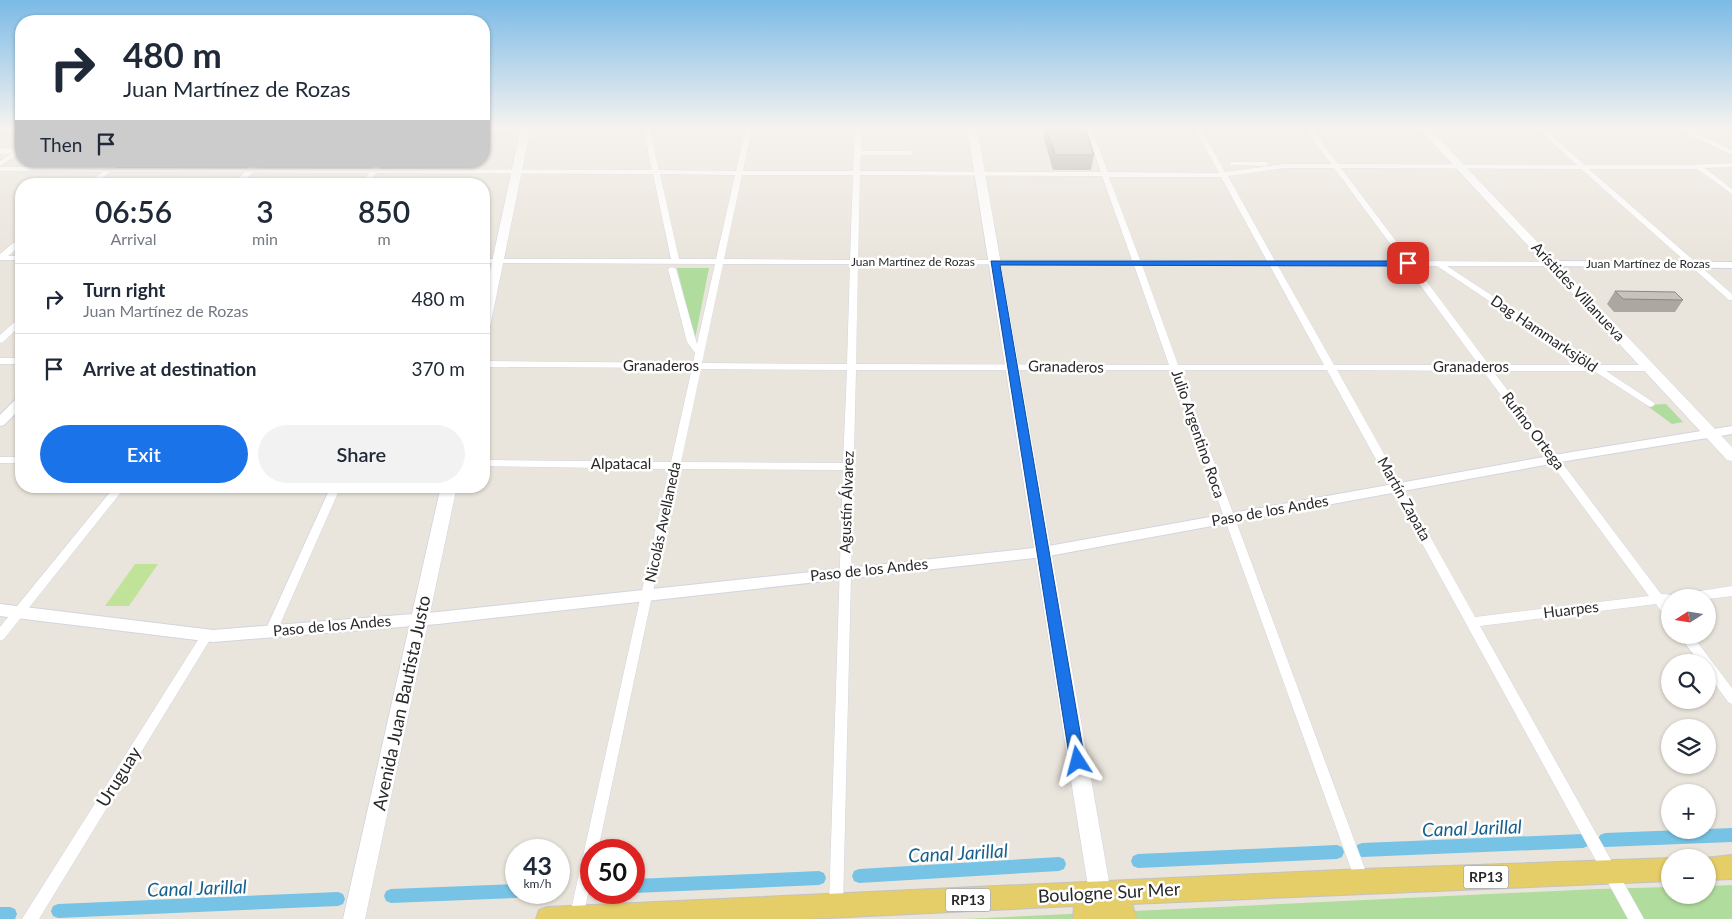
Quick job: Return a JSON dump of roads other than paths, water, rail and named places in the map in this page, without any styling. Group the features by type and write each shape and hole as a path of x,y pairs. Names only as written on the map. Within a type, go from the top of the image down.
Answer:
{"main road":[{"path":"979,170 1105,919"},
{"name":"Arístides Villanueva","path":"1464,170 1732,456"},
{"path":"490,299 518,172"},
{"name":"Avenida Juan Bautista Justo","path":"354,919 447,493"},
{"path":"1716,868 1732,867"},
{"name":"Boulogne Sur Mer","path":"548,919 1362,881 1661,869"},
{"path":"1085,919 1086,905 1100,893"},
{"path":"1100,893 1120,903 1125,919"}],"street":[{"path":"96,170 374,170 656,174 980,173 1224,175 1259,170"},
{"path":"98,178 108,170"},
{"path":"243,178 250,170"},
{"path":"368,178 374,170"},
{"path":"655,170 691,341 700,354"},
{"name":"Nicolás Avellaneda","path":"576,918 740,170"},
{"name":"Agustín Álvarez","path":"836,907 857,170"},
{"name":"Julio Argentino Roca","path":"1104,170 1176,368 1228,519 1362,881"},
{"name":"Martín Zapata","path":"1221,170 1472,622 1614,872"},
{"name":"Rufino Ortega","path":"1338,170 1554,459 1661,595"},
{"path":"1587,170 1732,298"},
{"path":"1703,170 1732,192"},
{"path":"0,258 15,246"},
{"path":"0,258 15,258"},
{"name":"Juan Martínez de Rozas","path":"490,261 674,265 720,262 1732,264"},
{"name":"Dag Hammarksjöld","path":"1438,264 1650,404"},
{"path":"0,340 15,326"},
{"path":"691,341 697,344 703,341"},
{"path":"0,361 15,361"},
{"name":"Granaderos","path":"490,364 851,367 1649,368"},
{"path":"0,422 15,406"},
{"name":"Paso de los Andes","path":"0,610 207,635 420,619 647,596 846,572 1043,552 1554,459 1732,430"},
{"path":"0,460 15,460"},
{"name":"Alpatacal","path":"490,463 848,467"},
{"path":"0,636 115,493"},
{"path":"271,631 333,493"},
{"path":"1716,593 1732,591"},
{"name":"Huarpes","path":"1472,622 1661,599"},
{"name":"Uruguay","path":"30,919 207,635"},
{"path":"1692,644 1699,654"},
{"path":"1716,676 1732,698"},
{"path":"1614,872 1636,919"},
{"path":"1614,872 1643,919"}],"waterway":[{"name":"Canal Jarillal","path":"1605,840 1732,835"},
{"name":"Canal Jarillal","path":"1362,850 1583,841"},
{"name":"Canal Jarillal","path":"1138,861 1337,852"},
{"name":"Canal Jarillal","path":"859,876 1059,864"},
{"name":"Canal Jarillal","path":"645,886 819,878"},
{"name":"Canal Jarillal","path":"391,896 505,891"},
{"name":"Canal Jarillal","path":"58,911 338,899"},
{"name":"Canal Jarillal","path":"0,914 10,914"}]}
